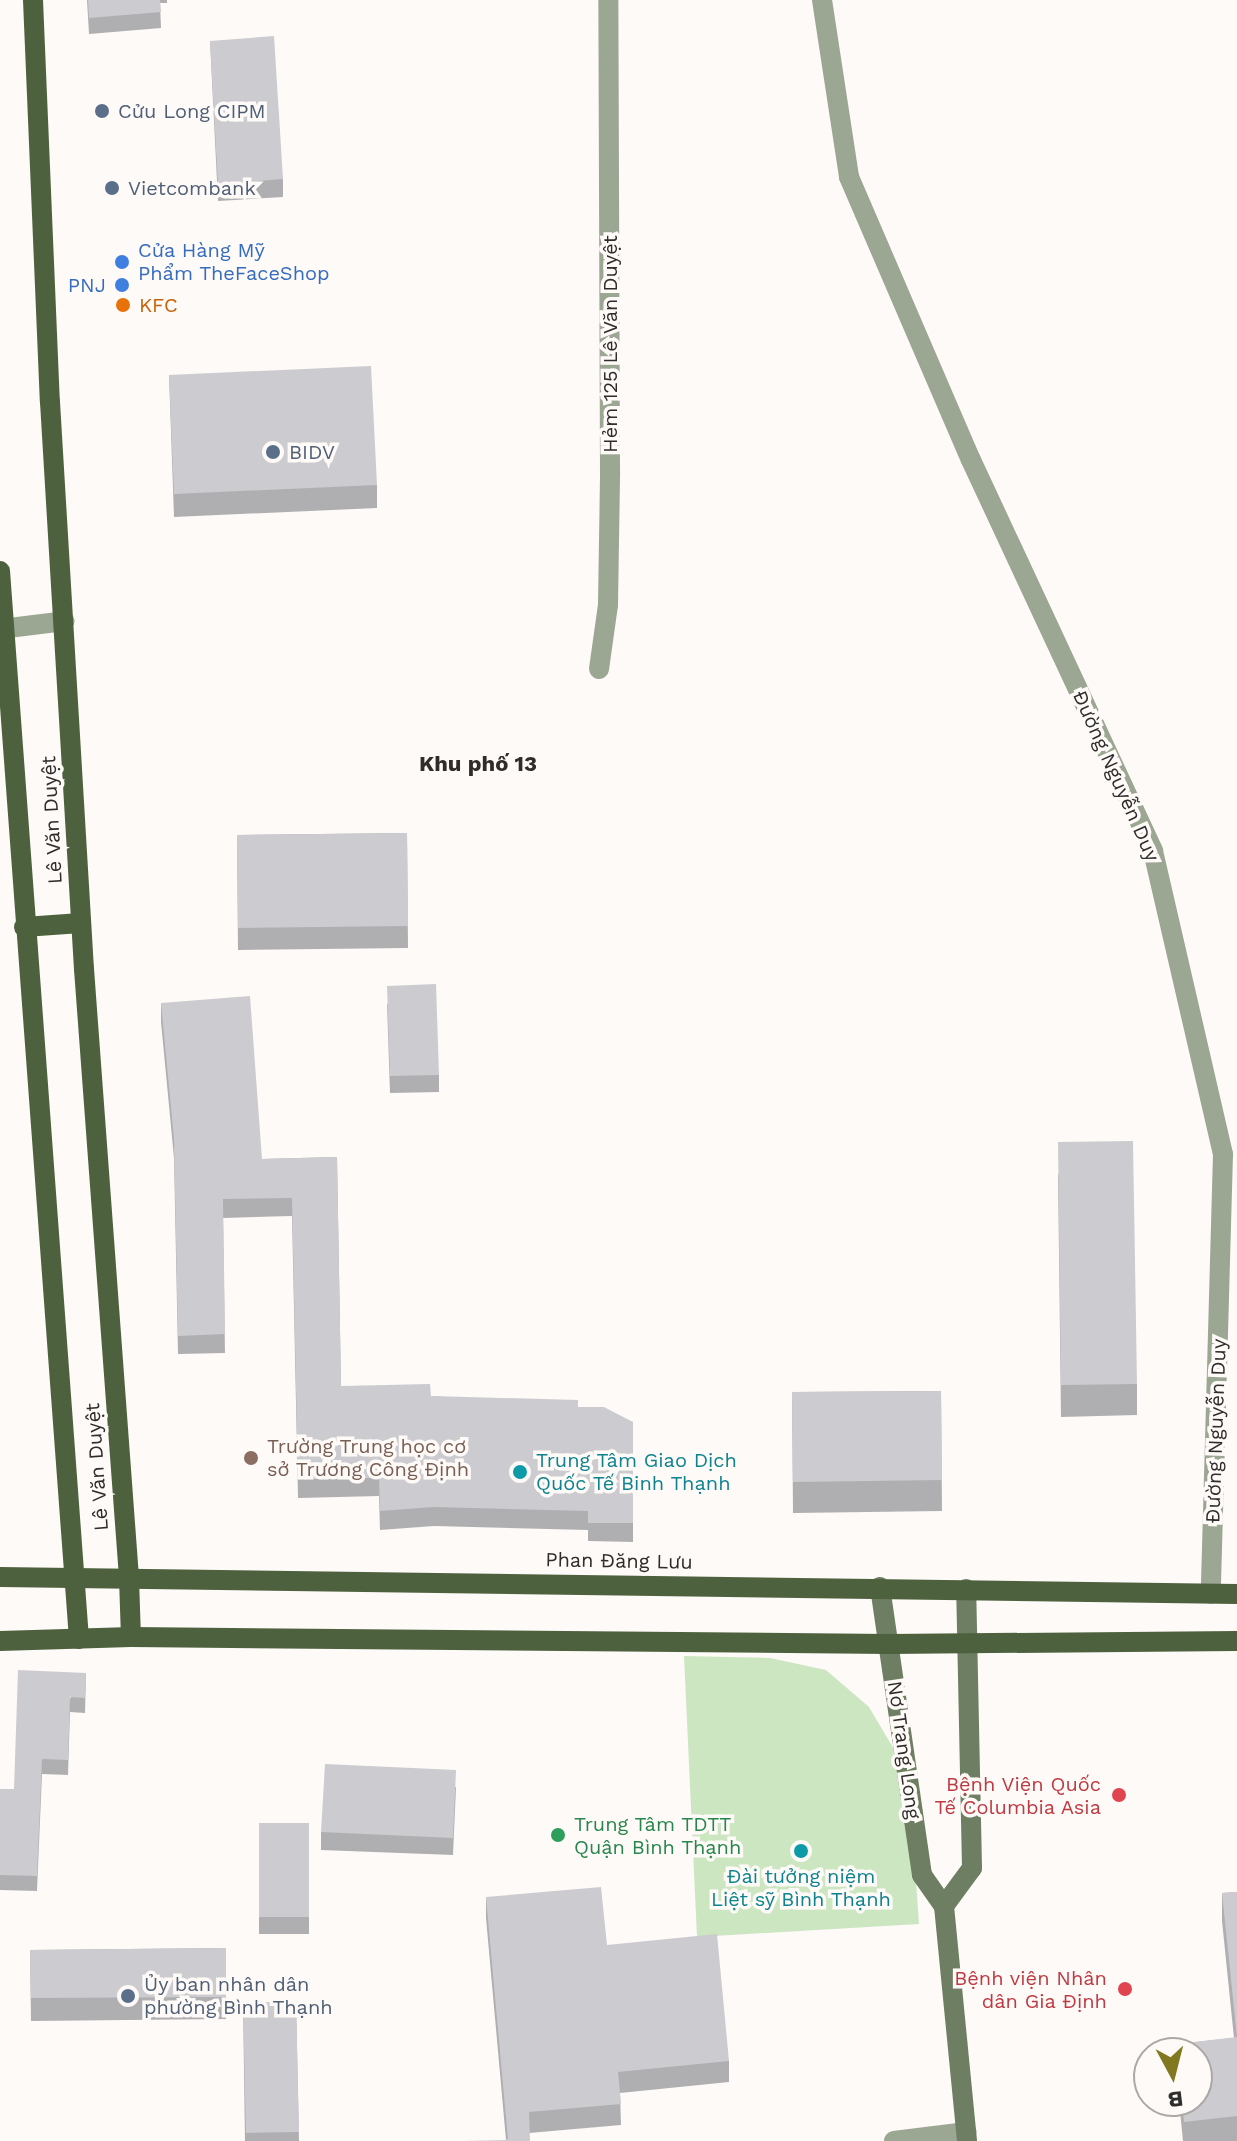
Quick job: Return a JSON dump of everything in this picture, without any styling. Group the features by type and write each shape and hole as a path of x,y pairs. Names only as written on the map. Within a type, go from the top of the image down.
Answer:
{"main road":[{"name":"Lê Văn Duyệt","path":"33,0 50,402 81,923 131,1637"},
{"name":"Lê Văn Duyệt","path":"0,571 1,628 79,1639"},
{"path":"24,927 81,923"},
{"name":"Phan Đăng Lưu","path":"0,1577 1237,1594"},
{"name":"Nơ Trang Long","path":"880,1587 922,1875 944,1906 967,2136"},
{"path":"944,1906 972,1868 966,1589"},
{"path":"0,1641 131,1637 889,1644 1237,1641"}],"street":[{"name":"Đường Nguyễn Duy","path":"822,0 849,177 971,460 1153,851 1223,1154 1211,1594"},
{"name":"Hẻm 125 Lê Văn Duyệt","path":"599,669 608,605 610,504 608,10"},
{"path":"1,628 65,621"},
{"path":"894,2141 967,2136"}],"green space":[{"path":"684,1656 770,1658 826,1670 869,1707 901,1761 909,1782 919,1924 697,1937"}],"building":[{"path":"88,0 160,0 161,12 89,18"},
{"path":"274,36 283,179 218,184 210,41"},
{"name":"BIDV","path":"371,366 377,485 174,494 169,375"},
{"path":"407,833 408,926 238,928 237,835"},
{"path":"436,984 439,1075 390,1076 387,986"},
{"path":"250,996 262,1159 337,1157 341,1386 430,1384 431,1396 578,1400 578,1407 604,1407 633,1422 633,1523 588,1523 588,1511 434,1507 380,1511 379,1478 298,1479 292,1198 223,1199 225,1334 178,1336 174,1139 161,1003"},
{"path":"1133,1141 1137,1384 1061,1385 1058,1142"},
{"path":"941,1391 942,1480 793,1482 792,1392"},
{"path":"18,1670 86,1673 85,1698 70,1697 68,1760 42,1759 37,1876 0,1875 0,1789 14,1789"},
{"path":"325,1764 456,1770 453,1838 321,1832"},
{"path":"259,1823 309,1823 309,1917 259,1917"},
{"path":"601,1887 607,1945 717,1934 729,2061 618,2072 621,2104 529,2112 530,2141 463,2141 508,2140 486,1897"},
{"path":"1237,1892 1237,2037 1222,1893"},
{"path":"226,1948 226,1997 31,1998 30,1950"},
{"path":"296,2002 299,2132 246,2133 243,2003"},
{"path":"1237,2037 1237,2116 1184,2122 1184,2117 1213,2117 1213,2040"}],"place":[{"name":"Cửu Long CIPM","path":"102,111"},
{"name":"Vietcombank","path":"112,188"},
{"name":"Cửa Hàng Mỹ Phẩm TheFaceShop","path":"122,262"},
{"name":"PNJ","path":"122,285"},
{"name":"KFC","path":"123,305"},
{"name":"BIDV","path":"273,452"},
{"name":"Trường Trung học cơ sở Trương Công Định","path":"251,1458"},
{"name":"Trung Tâm Giao Dịch Quốc Tế Binh Thạnh","path":"520,1472"},
{"name":"Bệnh Viện Quốc Tế Columbia Asia","path":"1119,1795"},
{"name":"Trung Tâm TDTT Quận Bình Thạnh","path":"558,1835"},
{"name":"Đài tưởng niệm Liệt sỹ Bình Thạnh","path":"801,1851"},
{"name":"Bệnh viện Nhân dân Gia Định","path":"1125,1989"},
{"name":"Ủy ban nhân dân phường Bình Thạnh","path":"128,1996"}],"district":[{"name":"Khu phố 13","path":"478,764"}]}
